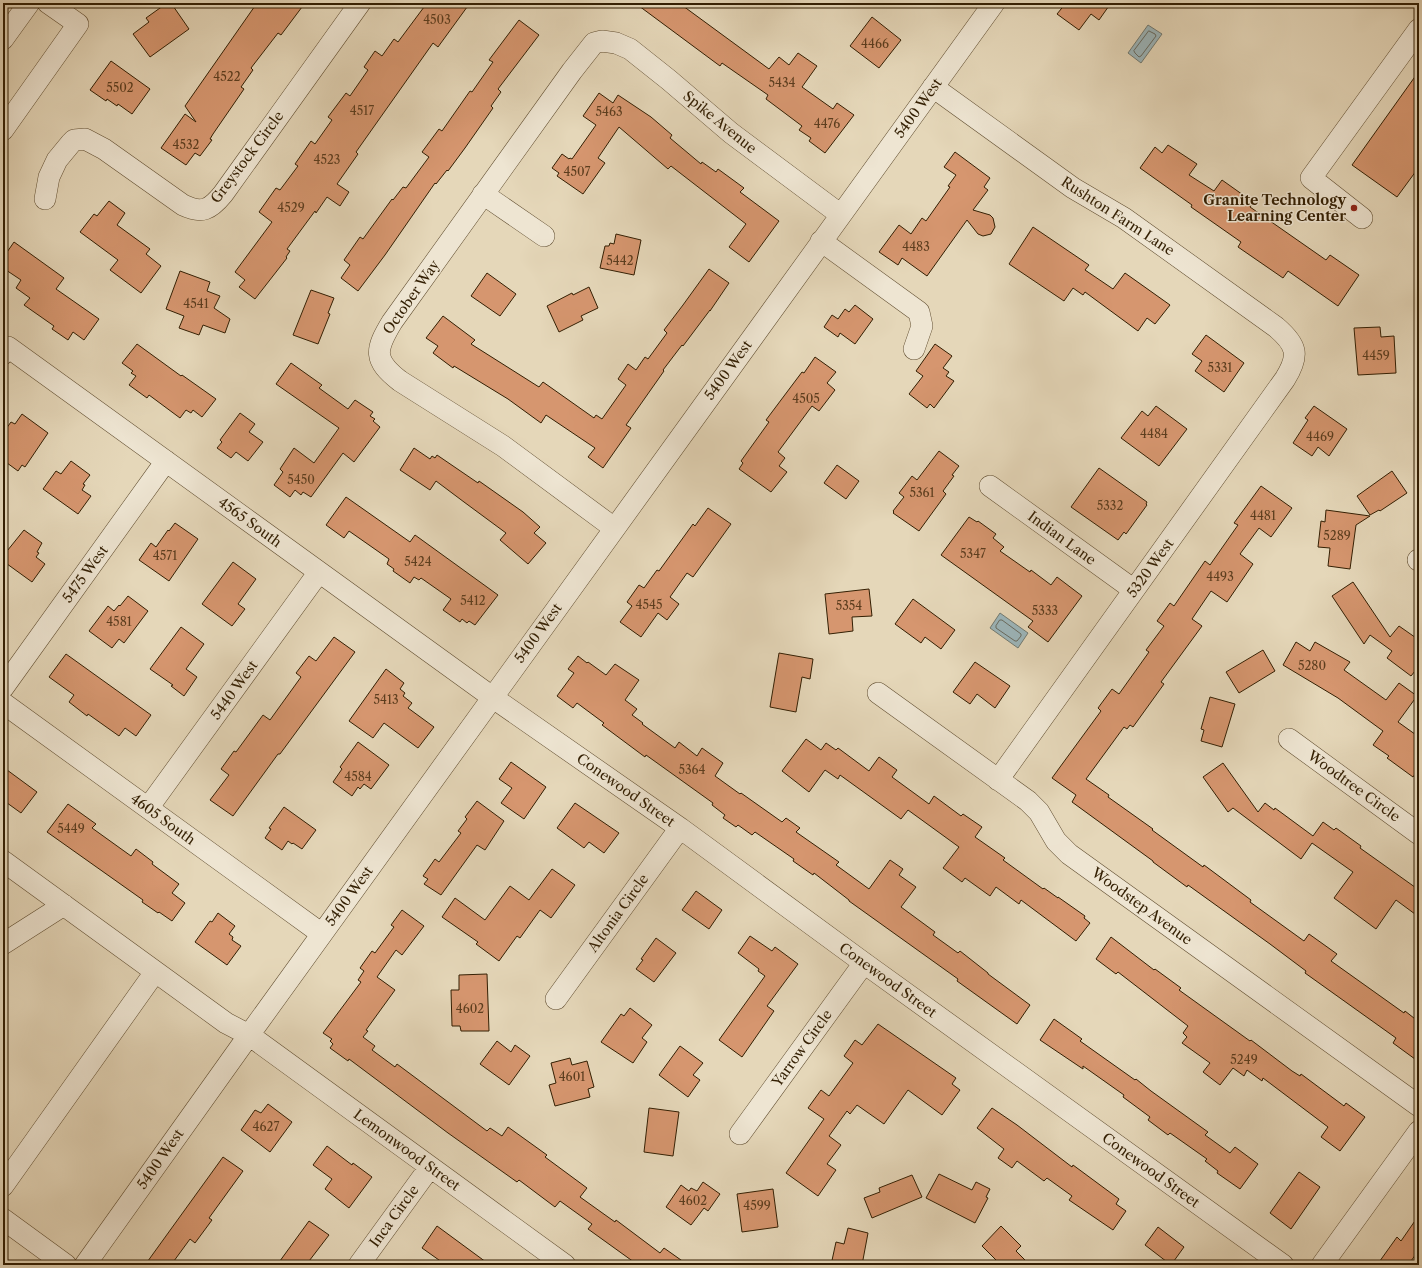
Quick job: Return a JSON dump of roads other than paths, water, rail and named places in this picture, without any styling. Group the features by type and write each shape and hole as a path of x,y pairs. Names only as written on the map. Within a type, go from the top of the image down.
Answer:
{"street":[{"path":"3,39 29,3"},
{"path":"3,130 78,24 48,3"},
{"name":"Greystock Circle","path":"45,199 49,178 57,160 74,140 85,139 104,149 192,210 201,210 210,207 223,194 360,3"},
{"name":"5400 West","path":"85,1265 248,1035 994,3"},
{"path":"1362,218 1310,178 1419,29"},
{"name":"October Way","path":"594,43 572,71 387,329 379,345 379,353 381,362 386,369 400,381 502,446 614,528"},
{"name":"Spike Avenue","path":"594,43 616,43 630,49 731,133 841,215"},
{"name":"Rushton Farm Lane","path":"933,87 1074,188 1124,218 1276,327 1291,343 1295,352"},
{"path":"484,194 544,236"},
{"path":"821,241 918,312 922,326 914,349"},
{"name":"4565 South","path":"5,350 166,461 492,697"},
{"name":"5320 West","path":"998,780 1285,379 1294,361 1295,352"},
{"name":"5475 West","path":"3,688 166,461"},
{"name":"Indian Lane","path":"990,486 1134,590"},
{"name":"5440 West","path":"148,808 319,572"},
{"name":"Woodstep Avenue","path":"878,694 1028,801 1039,812 1056,841 1069,854 1419,1106"},
{"name":"Conewood Street","path":"492,697 680,828 1284,1265"},
{"name":"4605 South","path":"3,704 322,934"},
{"name":"Woodtree Circle","path":"1289,739 1419,834"},
{"name":"Altonia Circle","path":"556,999 680,828"},
{"name":"Lemonwood Street","path":"3,861 226,1023 248,1035 565,1265"},
{"path":"3,944 64,905"},
{"name":"Yarrow Circle","path":"740,1134 864,962"},
{"path":"3,1186 155,972"},
{"path":"1322,1265 1419,1131"},
{"name":"Inca Circle","path":"359,1265 430,1167"},
{"path":"3,1219 66,1265"}],"water":[{"path":"1148,25 1162,34 1141,63 1128,53"},
{"path":"1000,613 1028,633 1018,648 990,628"}],"place":[{"name":"Granite Technology Learning Center","path":"1354,208"}]}
